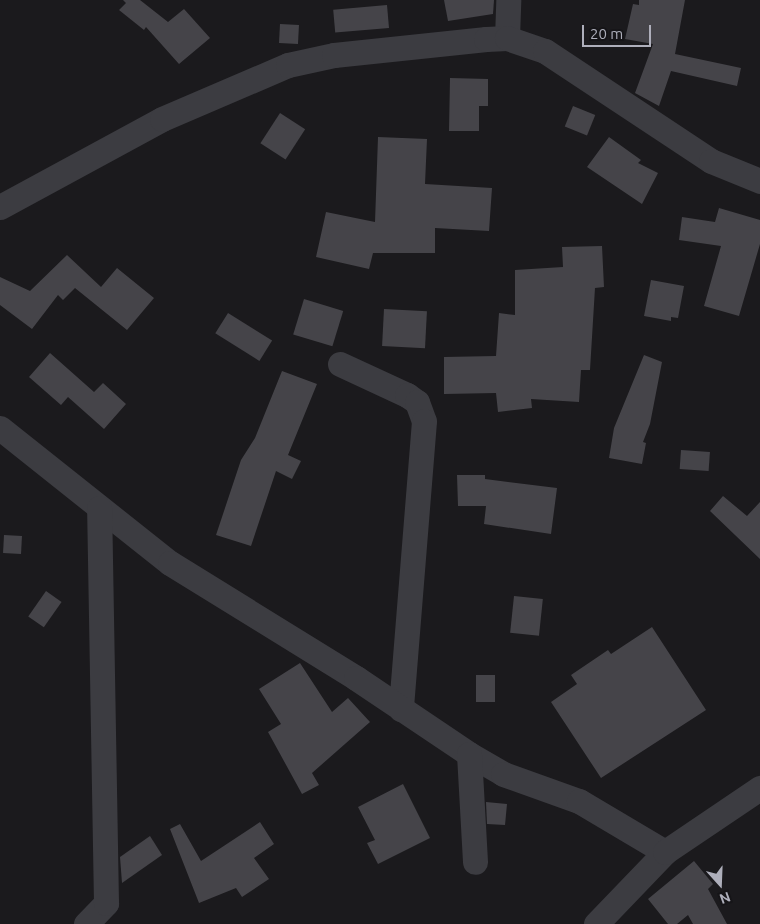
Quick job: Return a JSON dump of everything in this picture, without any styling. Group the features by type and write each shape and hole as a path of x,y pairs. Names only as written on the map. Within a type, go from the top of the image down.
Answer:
{"street":[{"path":"507,38 508,0"},
{"path":"0,207 162,119 288,65 334,54 507,38 545,51 711,161 760,181"},
{"path":"340,364 407,395 416,402 424,421 401,709"},
{"path":"0,428 98,508 170,563 401,709 468,754 503,774 579,801 665,852"},
{"path":"86,924 106,903 98,508"},
{"path":"468,754 475,862"},
{"path":"596,924 665,852 760,788"}],"building":[{"path":"123,0 140,0 168,22 184,9 210,38 179,64 146,27 144,30 119,10 126,3"},
{"path":"444,0 494,0 493,14 448,21"},
{"path":"639,0 685,0 675,54 741,68 737,86 671,71 659,106 635,93 653,44 625,39 633,4 639,5"},
{"path":"387,5 389,28 335,33 333,10"},
{"path":"280,24 299,25 298,44 279,43"},
{"path":"450,78 488,79 488,106 479,106 479,131 449,131"},
{"path":"573,106 595,115 587,135 565,126"},
{"path":"280,113 305,129 286,160 260,143"},
{"path":"378,137 427,139 425,184 492,188 489,231 435,228 435,253 373,253 369,269 316,257 326,212 375,222"},
{"path":"609,137 641,160 638,163 658,173 642,204 587,167"},
{"path":"719,208 760,220 760,244 739,316 704,306 721,246 679,240 682,217 715,222"},
{"path":"602,246 604,287 595,288 590,370 581,370 579,402 531,399 532,408 498,412 496,393 444,394 444,357 496,356 499,313 515,315 515,270 563,267 562,247"},
{"path":"67,255 101,287 117,268 154,298 127,330 75,288 63,300 58,295 32,329 0,305 0,277 30,291"},
{"path":"651,280 684,286 678,318 671,317 671,321 644,316"},
{"path":"304,299 343,311 332,346 293,334"},
{"path":"384,309 427,311 425,348 382,346"},
{"path":"228,313 272,341 259,361 215,333"},
{"path":"50,353 94,392 103,383 126,404 104,429 68,397 61,405 29,377"},
{"path":"644,355 662,362 650,424 643,442 646,443 642,464 609,458 614,428"},
{"path":"282,371 317,384 288,455 301,461 292,479 276,471 251,546 216,535 241,460 255,438"},
{"path":"681,450 710,452 709,471 680,469"},
{"path":"457,475 485,475 485,479 557,488 551,534 484,524 486,506 458,506"},
{"path":"723,496 747,516 760,502 760,559 710,511"},
{"path":"4,535 22,536 21,554 3,553"},
{"path":"46,591 62,602 44,627 28,616"},
{"path":"514,596 543,599 539,636 510,633"},
{"path":"652,627 706,710 601,778 551,702 577,684 571,675 608,650 611,654"},
{"path":"300,663 332,712 348,698 370,722 312,773 319,785 302,794 268,732 281,724 259,689"},
{"path":"476,675 495,675 495,702 476,702"},
{"path":"403,784 430,838 378,864 367,843 375,840 358,807"},
{"path":"486,802 507,804 505,825 487,824"},
{"path":"260,822 274,844 254,858 269,879 242,897 236,888 199,903 170,829 180,824 201,861"},
{"path":"150,836 162,855 122,883 120,857"},
{"path":"694,861 713,884 708,889 727,924 693,924 688,915 677,924 668,924 648,899"}]}
